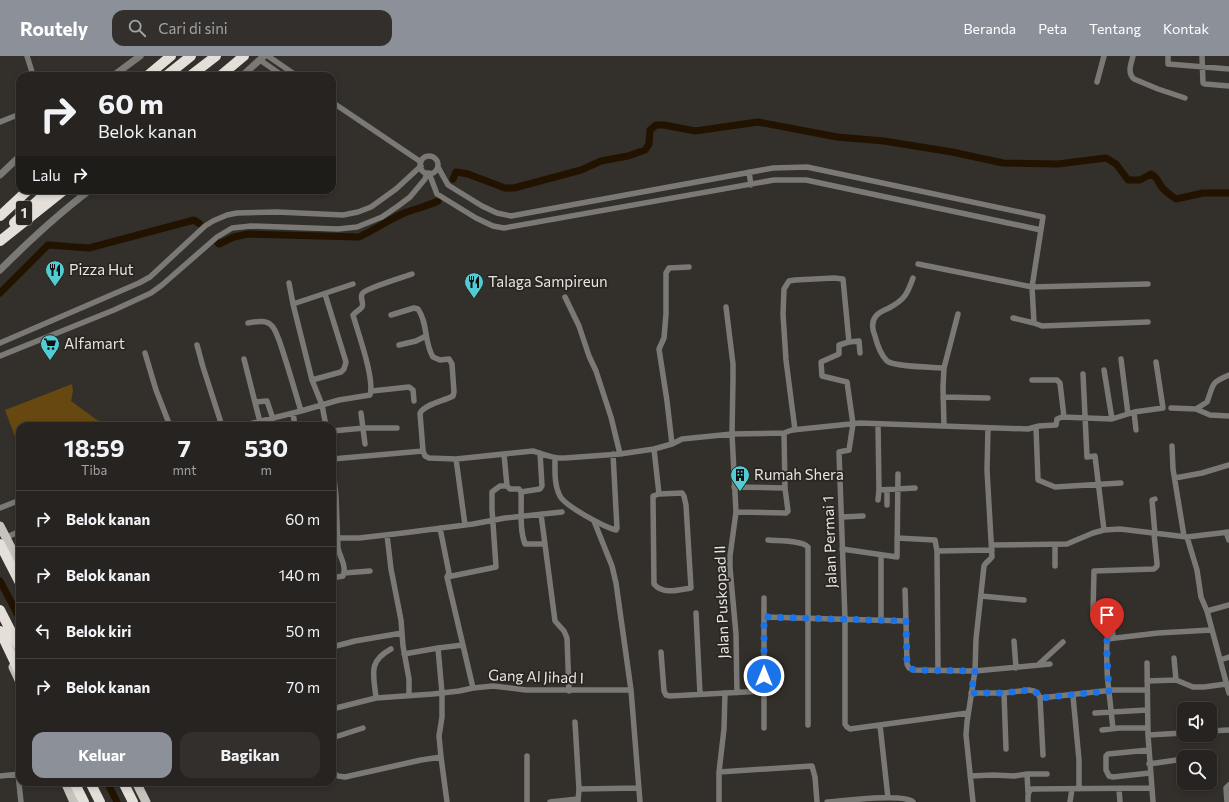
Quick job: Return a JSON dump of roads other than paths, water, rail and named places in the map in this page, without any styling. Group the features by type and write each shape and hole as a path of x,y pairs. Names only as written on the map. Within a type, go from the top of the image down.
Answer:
{"highway":[{"path":"152,72 171,56"},
{"path":"171,72 191,56"},
{"path":"195,72 216,56"},
{"path":"225,72 244,56"},
{"name":"1","path":"0,216 24,194"},
{"name":"1","path":"0,236 45,194"},
{"path":"0,242 59,194"},
{"path":"3,541 16,573"},
{"path":"0,610 16,641"},
{"path":"0,631 16,665"},
{"path":"76,786 84,802"},
{"path":"92,786 100,802"},
{"path":"125,786 134,802"}],"main road":[{"path":"0,526 3,541 16,559"},
{"path":"0,642 16,674"},
{"path":"67,786 74,802"},
{"path":"138,786 146,802"}],"street":[{"path":"27,56 32,72"},
{"path":"118,72 140,56"},
{"path":"268,56 291,72"},
{"path":"1097,82 1104,56"},
{"path":"1133,56 1130,71 1131,76 1134,79 1185,98"},
{"path":"1168,56 1168,64 1229,69"},
{"path":"1202,56 1203,83 1229,86"},
{"path":"246,72 262,58 278,72"},
{"path":"336,105 421,164 422,169 428,173 436,194 476,218 493,226 504,228 774,180 806,180 1041,230"},
{"path":"0,122 16,116"},
{"path":"0,343 150,277 205,226 220,218 237,213 276,212 343,214 358,212 371,207 396,189 421,164 424,158 428,156 436,159 438,162 438,167 448,185 482,206 497,213 511,216 773,168 807,167 1043,217 1032,287 1034,323"},
{"path":"0,175 16,160"},
{"path":"428,173 433,173 438,167"},
{"path":"749,172 751,185"},
{"path":"0,356 36,340 114,310 151,293 217,237 232,228 251,226 338,230 357,227 382,217 410,197 428,173"},
{"path":"0,270 49,223 85,194"},
{"path":"918,264 1032,287 1148,284"},
{"path":"672,444 668,402 659,353 659,349 664,338 666,314 666,273 669,268 689,267"},
{"path":"244,359 260,422 301,412 339,400 369,396 372,390 371,378 353,315 361,308 361,295 363,292 412,274"},
{"path":"795,430 786,360 783,314 784,289 789,281 812,278 843,279 849,342"},
{"path":"913,278 904,298 878,314 873,320 872,329 875,338 884,357 888,361 896,364 944,368"},
{"path":"289,283 312,380 322,405 325,422"},
{"path":"293,304 353,284"},
{"path":"312,380 341,372 344,369 346,362 325,294"},
{"path":"565,297 579,326 589,356 596,371 620,454"},
{"name":"Jalan Puskopad II","path":"726,307 733,364 732,434 736,512 730,556 730,568 736,634 737,693"},
{"path":"391,315 414,308 418,309 424,324 426,336 433,357 440,360 448,359 451,361 454,392 453,396 426,407 421,411 420,416 423,451 425,456 429,458 456,459 533,451 555,458 620,454 654,449 672,444 682,439 732,434 784,433 795,430 854,424 944,426 1020,430 1056,425 1057,419 1064,417 1112,419 1131,413 1163,408 1156,362"},
{"path":"944,426 944,368 958,314"},
{"path":"1013,318 1042,326 1148,322"},
{"path":"248,323 268,323 275,331 282,348 301,412"},
{"path":"399,344 416,341 426,336"},
{"path":"854,424 847,382 822,376 821,362 839,354 840,345 849,342 859,341 860,353"},
{"path":"197,346 221,422"},
{"path":"145,353 156,390 168,422"},
{"path":"1121,359 1131,413 1136,430"},
{"path":"1104,370 1112,419"},
{"path":"1083,374 1087,457 1095,456 1104,530"},
{"path":"1196,409 1207,402 1210,390 1214,383 1218,379 1229,375"},
{"path":"1032,380 1057,380 1060,383 1064,417"},
{"path":"372,390 410,387 413,390 414,401"},
{"path":"943,397 988,398"},
{"path":"255,402 268,401 273,419"},
{"path":"1171,408 1196,409 1210,415 1229,416"},
{"path":"293,414 294,422"},
{"path":"361,414 365,444"},
{"name":"Jalan Permai 1","path":"854,424 849,450 840,452 845,619 845,724 850,729 880,725"},
{"path":"878,424 878,500"},
{"path":"1036,427 1038,480 1055,487 1121,482"},
{"path":"336,431 364,428 397,428"},
{"path":"973,802 966,735 975,671 978,614 984,566 992,557 987,470 988,428"},
{"path":"736,512 786,513 788,511 784,488 784,433"},
{"path":"1172,446 1173,469 1185,536 1197,570 1201,597 1220,660 1227,676 1226,684 1229,693"},
{"path":"654,449 659,494"},
{"path":"336,460 423,451"},
{"path":"448,576 496,567 492,492 500,486 507,486 510,489 519,489 521,492 540,488 542,486 540,453"},
{"path":"504,454 507,486"},
{"path":"555,458 556,479 560,497 594,521 616,530 613,454"},
{"path":"456,459 465,525"},
{"path":"1175,478 1202,473 1229,464"},
{"path":"842,549 897,557 898,474"},
{"path":"734,487 784,488"},
{"path":"878,490 915,488"},
{"path":"887,490 887,505"},
{"path":"521,492 521,516 523,539 525,544 544,544"},
{"path":"682,493 684,496 686,506 691,588 666,591 658,588 654,584 653,496 659,494 682,493"},
{"path":"1113,638 1110,611 1093,612 1094,571 1154,569 1157,563 1152,500 1155,499"},
{"path":"0,508 16,502"},
{"path":"338,538 359,538 465,525 521,516 562,512"},
{"path":"541,514 555,621 562,628 567,638 569,691"},
{"path":"842,517 863,516"},
{"path":"594,521 612,566 619,601 631,690 633,731 640,802"},
{"path":"440,528 449,573 448,576 473,688"},
{"path":"937,551 1067,544 1093,533 1104,530 1120,529 1170,536 1228,532 1229,540"},
{"path":"336,531 338,538 336,545"},
{"path":"3,541 16,533"},
{"path":"387,534 409,679 409,695"},
{"path":"897,538 935,540 937,551 938,670"},
{"path":"768,540 798,542 805,544 808,547 808,725"},
{"path":"1055,545 1056,566"},
{"path":"336,550 343,562 344,573"},
{"path":"881,555 881,620"},
{"path":"336,577 343,576 344,573 370,571"},
{"path":"904,590 907,664 910,668 914,670 975,671 1050,664"},
{"path":"981,596 1024,600"},
{"path":"764,598 764,728"},
{"path":"1206,611 1229,605"},
{"path":"696,613 700,694"},
{"path":"764,617 906,621"},
{"path":"1113,729 1109,691 1107,639 1211,630"},
{"path":"336,646 355,641 402,633"},
{"path":"1014,641 1016,668"},
{"path":"1038,665 1063,642"},
{"path":"404,654 463,645"},
{"path":"438,648 442,693 442,718 439,736 447,802"},
{"path":"376,698 374,665 379,658 391,649"},
{"path":"661,652 664,691 666,695 764,691"},
{"path":"1174,658 1176,680"},
{"path":"1220,660 1229,658"},
{"path":"1147,663 1148,750 1153,802"},
{"path":"1148,681 1176,680 1193,687 1204,688 1226,684"},
{"name":"Gang Al Jihad I","path":"336,708 376,698 442,693 493,686 526,690 631,690"},
{"path":"971,693 1004,693 1029,690 1038,694 1040,698 1043,755"},
{"path":"1040,698 1073,696 1109,691 1147,690"},
{"path":"719,802 719,772 724,729 725,693"},
{"path":"1004,693 1006,749"},
{"path":"1073,696 1079,760 1079,789"},
{"path":"1095,713 1148,710"},
{"path":"888,798 880,725 968,713"},
{"path":"550,802 578,800 579,789 575,722"},
{"path":"336,737 363,728"},
{"path":"1102,730 1148,728"},
{"path":"1217,731 1229,730"},
{"path":"1148,735 1177,733"},
{"path":"1148,750 1108,754 1106,756 1106,770 1109,776 1113,777 1150,773"},
{"path":"527,756 528,802"},
{"path":"336,775 345,777 441,757"},
{"path":"1149,764 1177,760"},
{"path":"719,772 812,766 815,777 817,802"},
{"path":"0,776 16,774"},
{"path":"1027,774 1028,802"},
{"path":"970,776 1047,774"},
{"path":"20,786 21,802"},
{"path":"1227,802 1226,788 1229,786"},
{"path":"579,789 639,788"},
{"path":"1028,792 1032,789 1152,788"},
{"path":"1070,802 1072,789"},
{"path":"1119,789 1120,802"},
{"path":"827,802 906,798 913,802"}],"waterway":[{"path":"453,179 456,172 468,174 505,188 514,188 581,170 601,161 628,156 645,150 649,144 650,130 656,125 664,125 695,131 758,122 837,137 884,141 952,152 1003,163 1058,164 1106,158 1116,164 1128,180 1140,180 1151,174 1156,178 1164,190 1176,199 1203,193 1229,193"},
{"path":"216,241 219,244 234,237 248,234 359,237 402,214 438,201"},
{"path":"0,293 48,245 89,248 194,220 200,224"},
{"path":"0,581 16,611"},
{"path":"109,786 117,802"}],"place":[{"name":"Pizza Hut","path":"55,287"},
{"name":"Talaga Sampireun","path":"474,299"},
{"name":"Alfamart","path":"50,361"},
{"name":"Rumah Shera","path":"740,492"}]}
